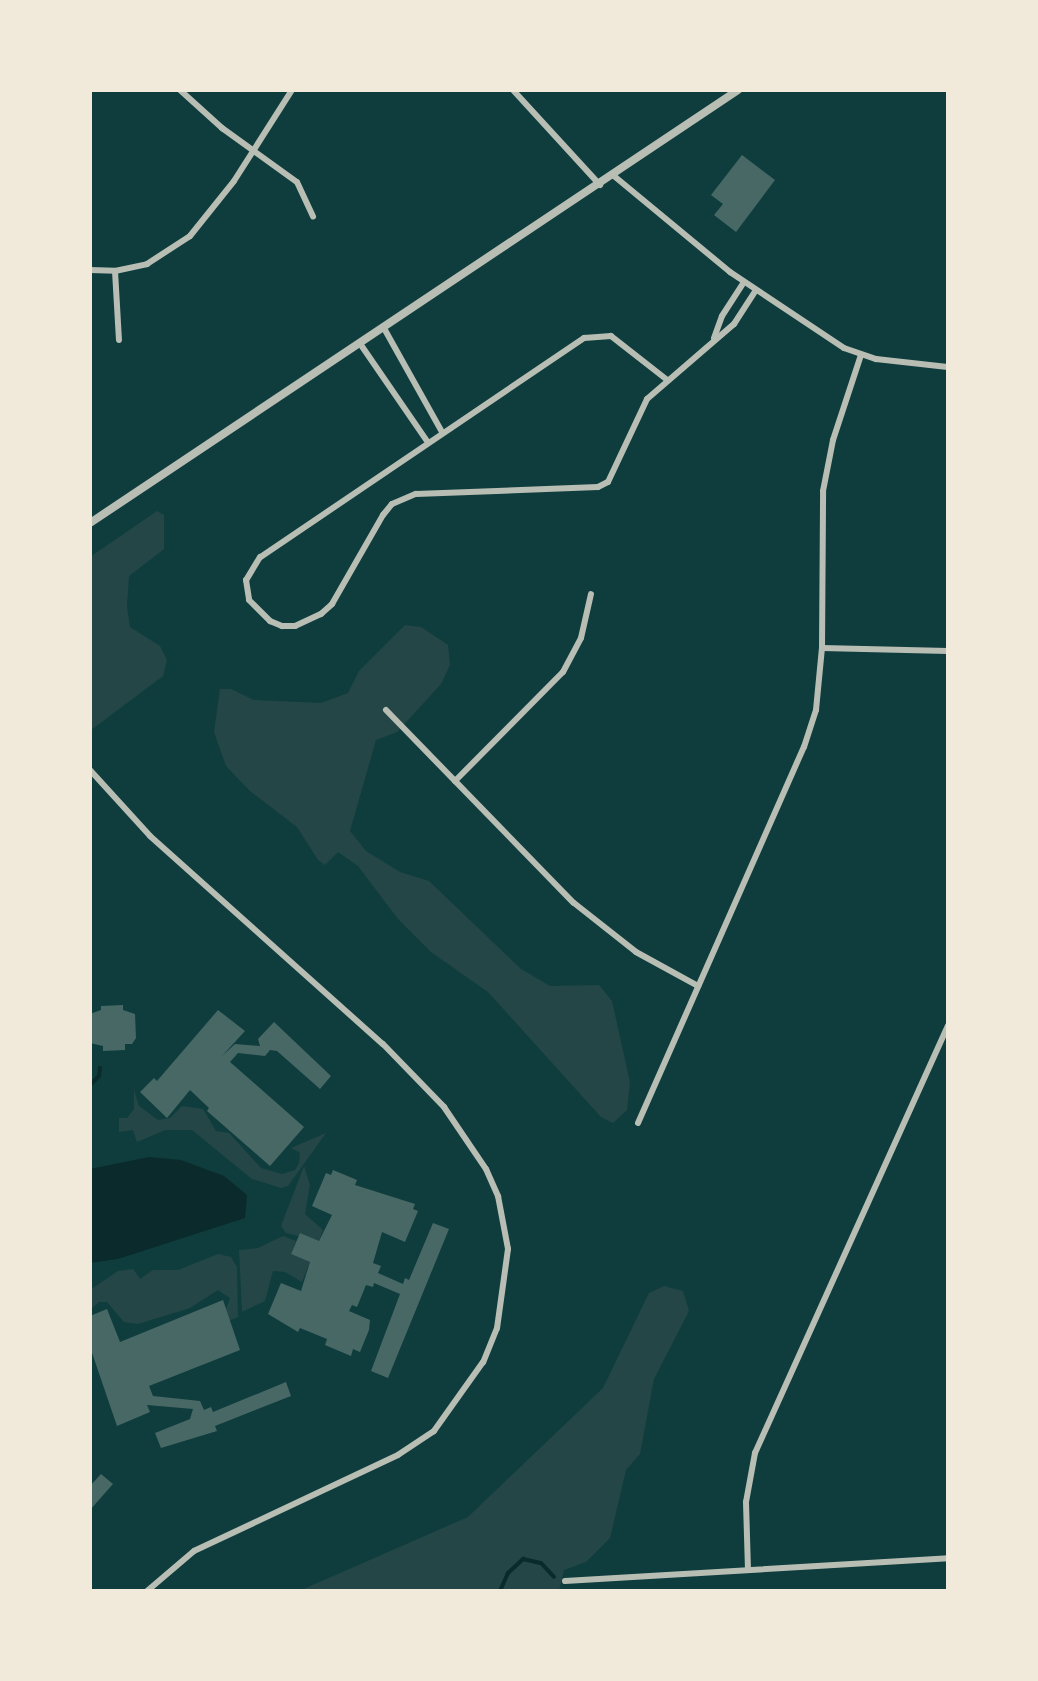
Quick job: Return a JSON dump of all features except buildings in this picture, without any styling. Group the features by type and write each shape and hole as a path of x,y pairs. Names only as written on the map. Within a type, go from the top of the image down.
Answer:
{"street":[{"path":"180,90 297,182 313,216"},
{"path":"90,270 114,272 157,260 190,236 254,150 292,90"},
{"path":"513,90 600,184"},
{"path":"90,524 738,90"},
{"path":"614,176 744,282 861,355 948,367"},
{"path":"114,272 119,340"},
{"path":"714,339 722,316 744,282"},
{"path":"666,379 625,344 596,334 427,442 252,564 247,592 270,622 294,626 321,614 332,604 383,515 403,498 426,491 598,487 608,482 647,399 734,324 756,290"},
{"path":"385,330 442,432"},
{"path":"362,345 427,442"},
{"path":"638,1123 804,746 816,710 822,648 823,491 833,440 861,355"},
{"path":"455,781 563,672 582,638 591,594"},
{"path":"822,648 948,651"},
{"path":"386,710 602,928 698,986"},
{"path":"90,772 150,836 382,1044 444,1107 486,1168 498,1196 508,1249 497,1328 483,1362 434,1430 398,1455 194,1551 148,1591"},
{"path":"748,1570 746,1502 755,1454 948,1026"},
{"path":"566,1581 948,1558"}],"shaded area":[{"path":"157,511 164,515 164,549 129,576 127,606 130,627 160,646 167,660 163,676 91,730 90,557"},
{"path":"405,625 421,627 448,645 450,665 441,684 397,732 376,740 350,831 366,851 400,872 429,881 521,969 550,986 599,985 612,1001 630,1082 627,1110 613,1123 601,1117 488,992 431,952 398,919 358,866 338,852 325,865 318,860 297,827 250,791 226,766 214,732 220,689 231,689 254,700 321,703 348,693 359,671"},
{"path":"134,1090 139,1106 158,1120 170,1118 182,1106 203,1109 216,1131 229,1133 261,1168 282,1174 295,1170 299,1163 300,1153 291,1148 326,1133 288,1186 281,1188 252,1179 192,1130 165,1130 137,1142 133,1130 119,1132 119,1118 127,1118 134,1109"},
{"path":"149,1157 181,1160 224,1176 247,1195 245,1218 118,1259 90,1263 90,1169"},
{"path":"304,1166 310,1185 305,1214 323,1230 319,1241 286,1233 281,1226"},
{"path":"283,1236 296,1241 291,1254 310,1262 302,1282 285,1272 273,1271 265,1301 242,1312 239,1250 258,1248"},
{"path":"218,1254 231,1257 237,1267 238,1317 228,1321 225,1312 230,1298 218,1290 190,1308 138,1324 124,1322 107,1302 99,1302 90,1310 90,1290 118,1271 133,1269 140,1279 153,1270 178,1270"},
{"path":"664,1286 683,1291 689,1311 654,1379 640,1454 626,1470 610,1538 586,1562 564,1570 559,1591 299,1591 468,1517 603,1388 649,1293"}],"waterway":[{"path":"90,1085 99,1076 100,1068"},
{"path":"500,1591 508,1573 523,1559 541,1563 554,1577"}]}
